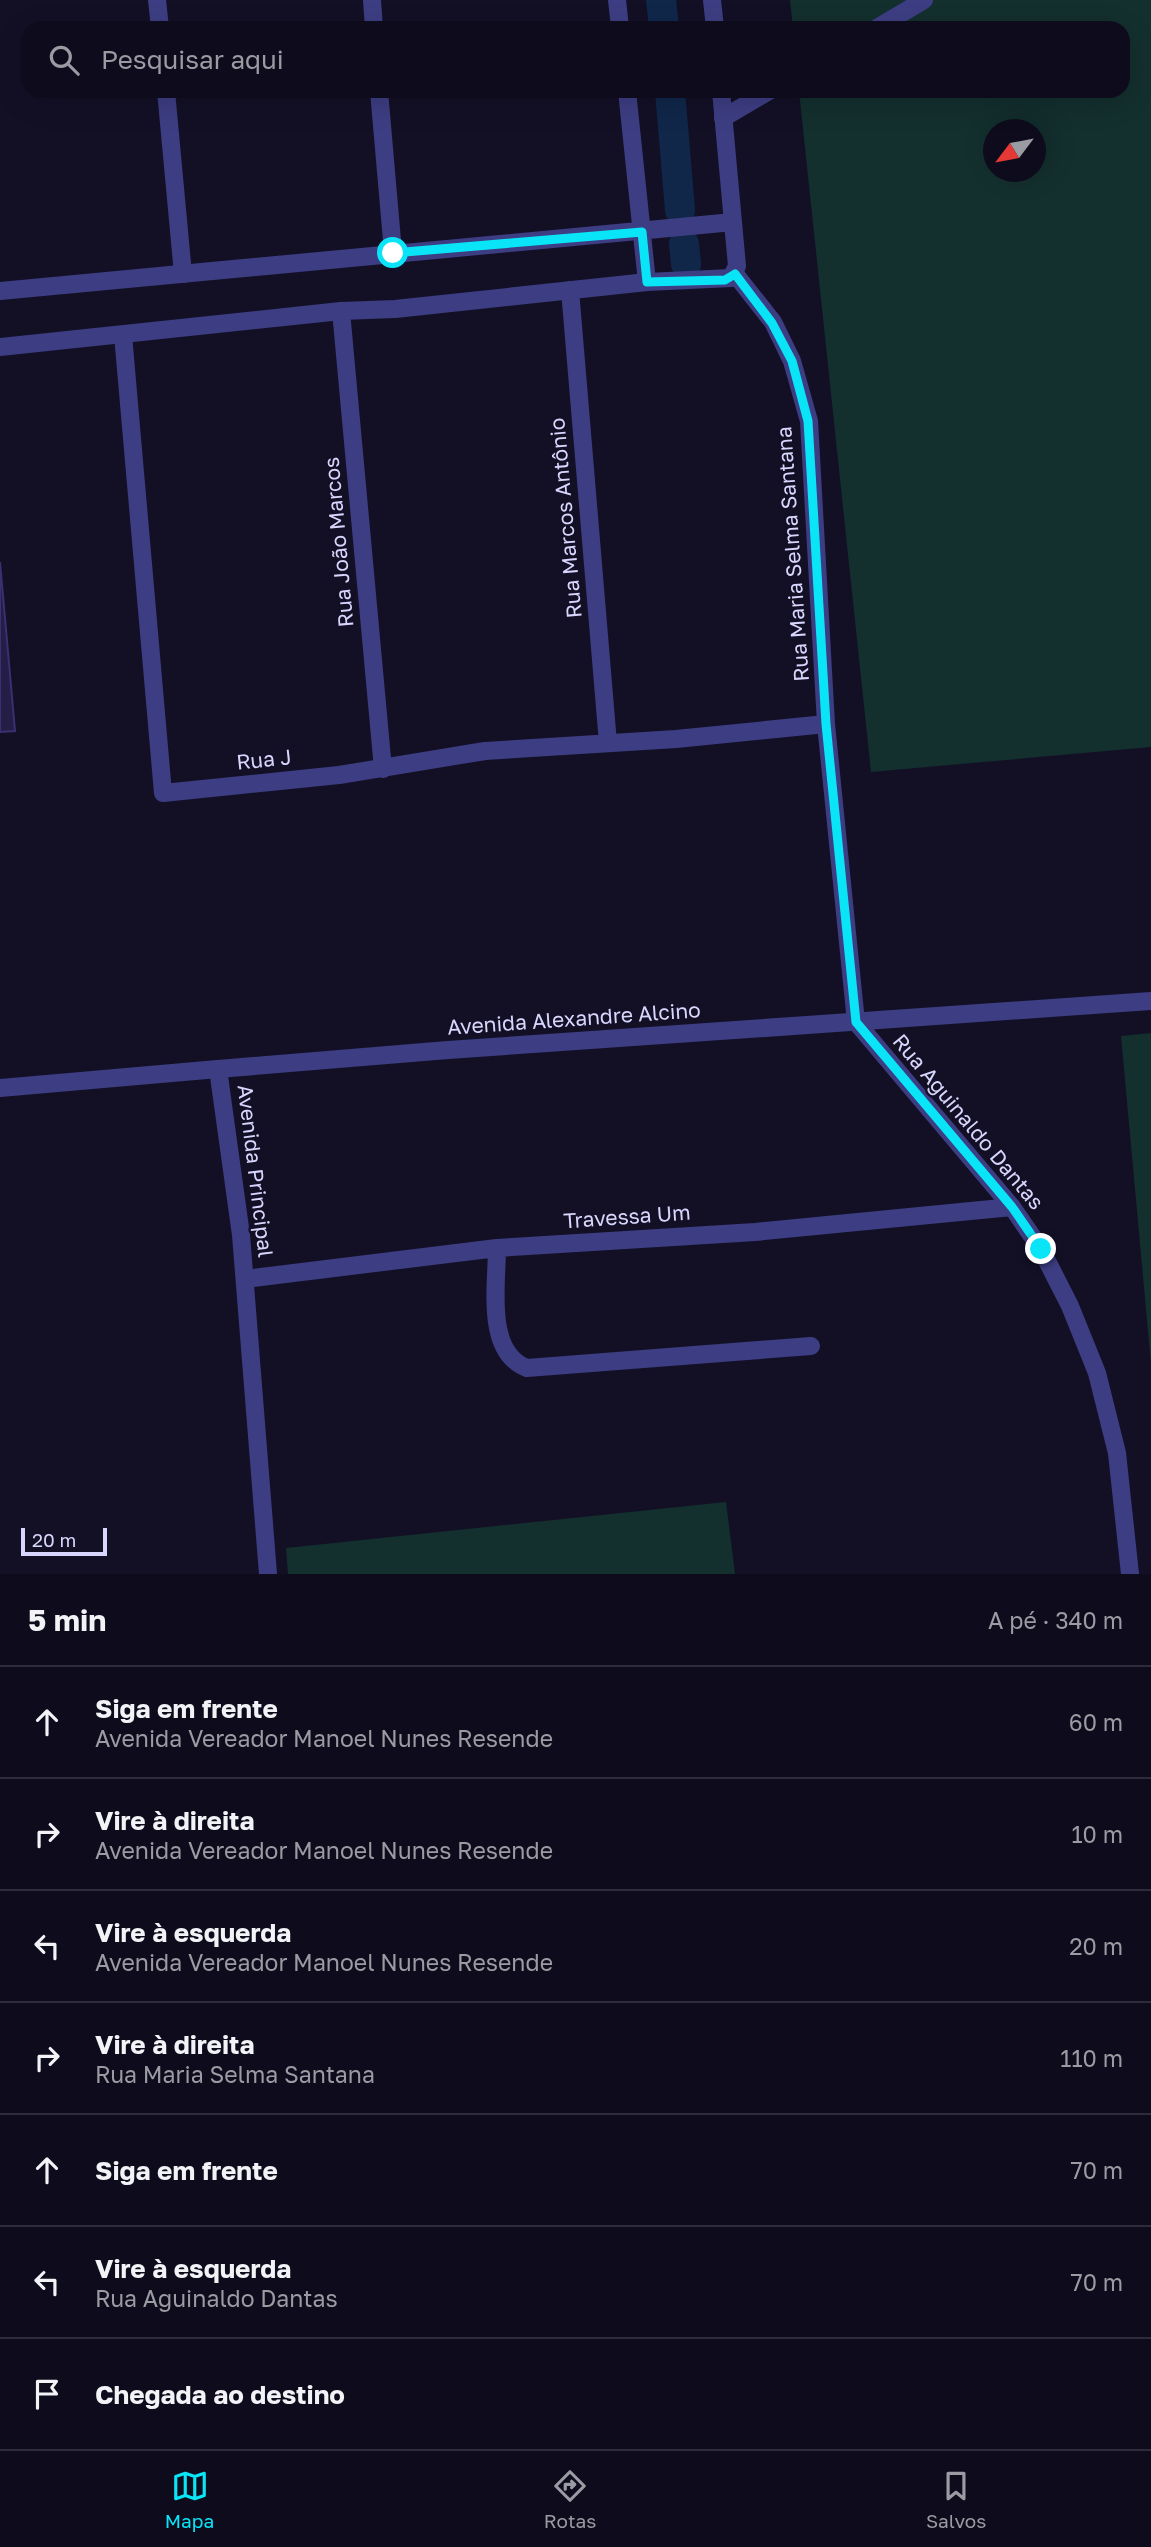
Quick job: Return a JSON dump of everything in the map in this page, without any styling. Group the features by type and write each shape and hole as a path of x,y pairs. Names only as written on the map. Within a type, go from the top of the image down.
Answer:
{"street":[{"path":"158,0 160,21"},
{"path":"372,0 374,21"},
{"path":"617,0 619,21"},
{"path":"712,0 714,21"},
{"path":"889,21 925,0"},
{"path":"167,98 183,274"},
{"path":"381,98 393,253"},
{"path":"628,98 647,282"},
{"path":"0,347 647,282 725,280 735,274 722,98"},
{"path":"723,118 757,98"},
{"path":"0,291 733,222"},
{"name":"Rua Maria Selma Santana","path":"735,274 765,310 792,361 808,421 826,724 856,1022"},
{"name":"Rua Marcos Antônio","path":"570,290 608,743"},
{"name":"Rua João Marcos","path":"341,311 383,769"},
{"name":"Rua J","path":"123,335 163,793 383,769 485,751 826,724"},
{"name":"Avenida Alexandre Alcino","path":"0,1088 218,1069 1151,1001"},
{"name":"Rua Aguinaldo Dantas","path":"856,1022 1012,1207 1041,1249 1070,1306 1097,1373 1116,1452 1130,1574"},
{"name":"Avenida Principal","path":"218,1069 246,1279 268,1574"},
{"name":"Travessa Um","path":"246,1279 497,1248 755,1231 1012,1207"},
{"path":"497,1248 501,1344 513,1361 527,1368 811,1346"}],"green space":[{"path":"790,0 1151,0 1151,747 871,772 800,98 1130,98 1130,21 792,21"},
{"path":"1151,1033 1151,1364 1121,1036"},
{"path":"726,1502 735,1574 288,1574 286,1548"}],"building":[{"path":"0,562 15,731 0,732"}],"waterway":[{"path":"661,0 663,21"},
{"path":"671,98 680,210"},
{"path":"684,244 686,264"}],"route":[{"path":"393,253 642,232 647,282 725,280 735,274 765,310 792,361 808,421 826,724 856,1022 1012,1207 1041,1249"}]}
